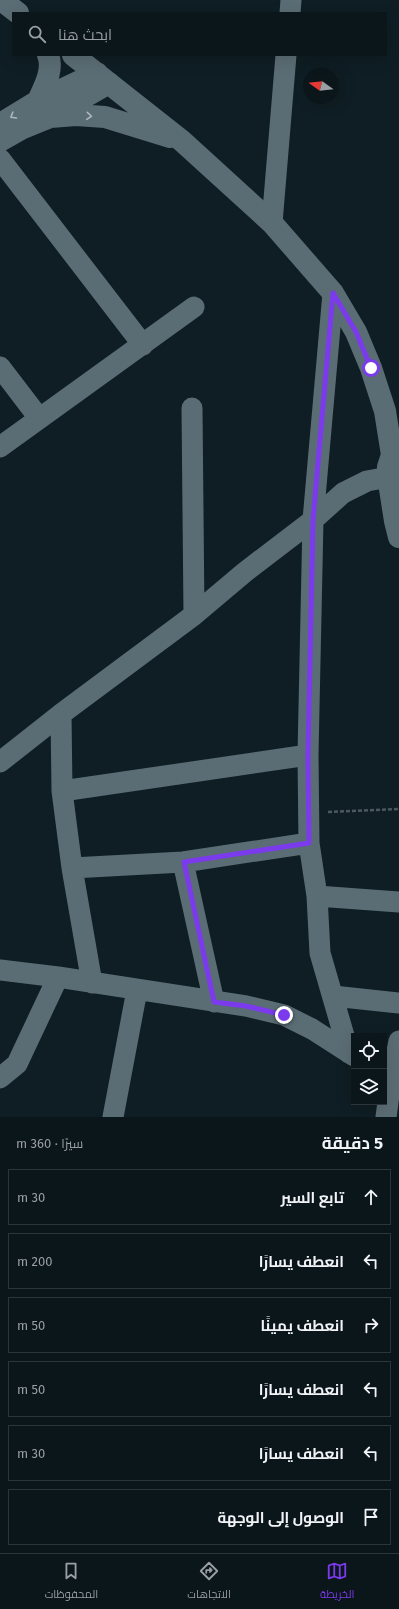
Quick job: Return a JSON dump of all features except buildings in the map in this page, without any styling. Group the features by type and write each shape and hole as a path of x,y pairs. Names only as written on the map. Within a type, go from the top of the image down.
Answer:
{"main road":[{"path":"1,0 17,12"},
{"path":"0,141 23,128 44,109 49,74 50,59 48,56"},
{"path":"74,56 182,141 272,223 333,293 356,332 371,368 386,411 395,467 394,521 399,537"},
{"path":"0,124 44,109 103,78"},
{"path":"44,109 76,115 105,117 182,141"}],"street":[{"path":"290,12 291,0"},
{"path":"272,223 286,56"},
{"path":"0,159 143,345"},
{"path":"333,293 313,520 308,812 309,843 317,896 320,953 351,1051"},
{"path":"0,448 39,418 143,345 194,307"},
{"path":"0,366 39,418"},
{"path":"192,408 194,615"},
{"path":"0,762 61,714 194,615 245,572 313,520 323,509 342,493 395,467"},
{"path":"61,714 62,791 72,868 92,983"},
{"path":"62,791 308,755"},
{"path":"72,868 184,862 309,843"},
{"path":"184,862 214,1002"},
{"path":"317,896 399,902"},
{"path":"0,970 58,977 246,1006 284,1015 312,1028 351,1053"},
{"path":"0,1078 16,1064 58,977"},
{"path":"113,1117 137,990"},
{"path":"333,996 399,1002"},
{"path":"386,1117 391,1080 399,1041"}],"path":[{"path":"308,812 399,809"}],"route":[{"path":"284,1015 246,1006 214,1002 184,862 309,843 308,755 313,520 333,293 356,332 371,368"}]}
